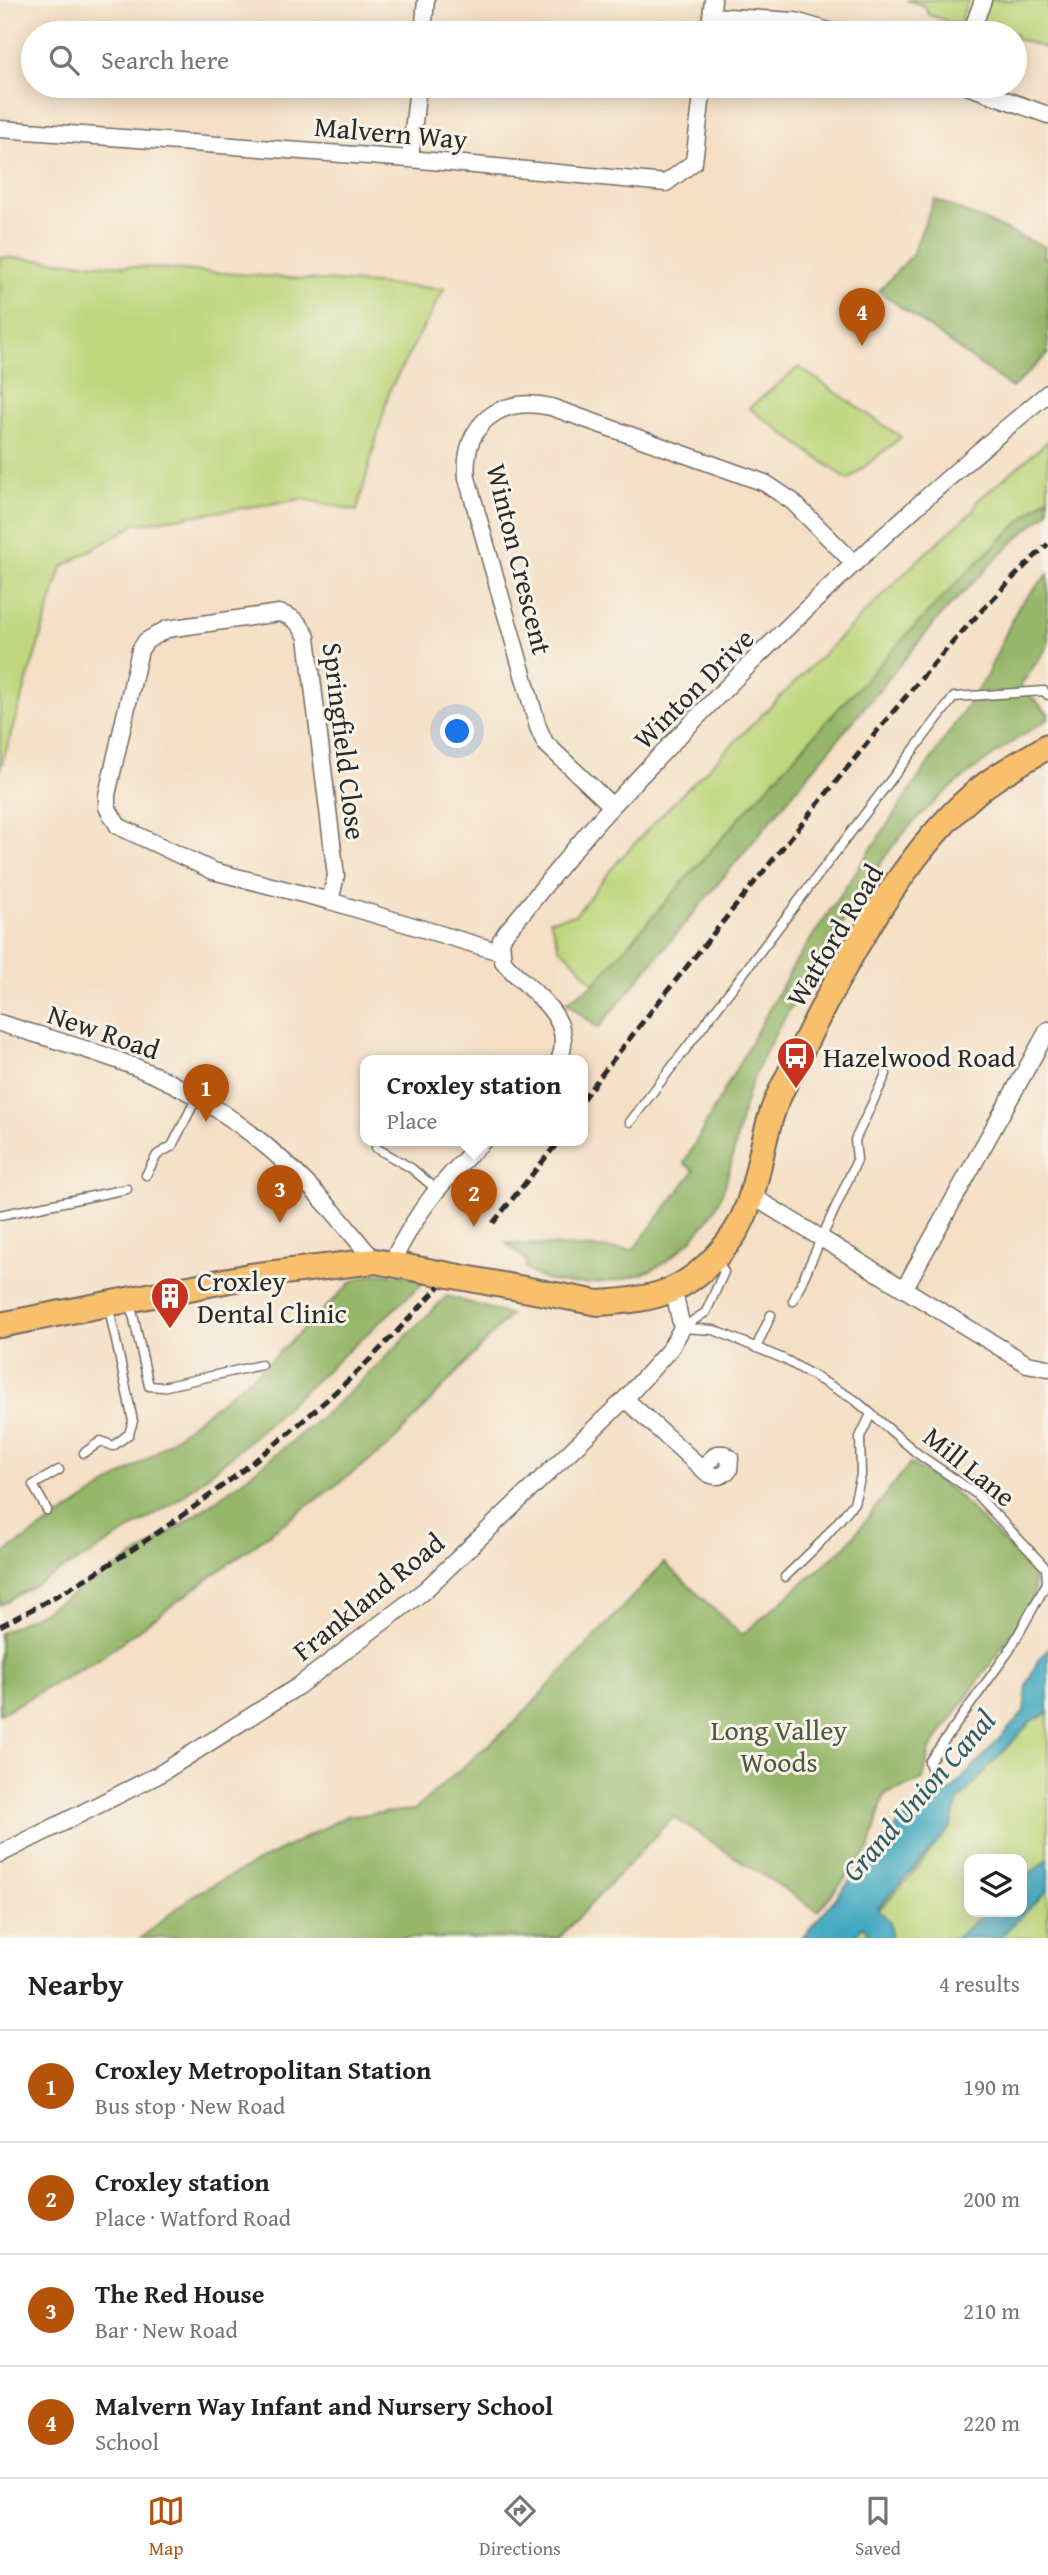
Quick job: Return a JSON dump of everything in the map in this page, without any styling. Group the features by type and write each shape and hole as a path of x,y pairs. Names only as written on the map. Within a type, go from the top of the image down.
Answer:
{"main road":[{"name":"Watford Road","path":"674,1292 728,1243 752,1196 775,1106 840,974 881,907 933,833 974,794 1048,746"},
{"path":"0,1325 250,1276 383,1261 598,1303 631,1301 674,1292"}],"street":[{"path":"424,21 426,0"},
{"path":"975,21 982,0"},
{"path":"712,8 794,21"},
{"path":"410,159 417,98"},
{"name":"Malvern Way","path":"0,129 410,159 666,183 694,162 702,98"},
{"path":"1001,98 1048,115"},
{"name":"Winton Drive","path":"500,952 507,931 612,806 853,562 934,487 1048,393"},
{"name":"Winton Crescent","path":"612,806 545,743 538,727 467,478 471,440 488,418 512,405 536,403 765,483 792,500 853,562"},
{"name":"Springfield Close","path":"330,901 336,876 332,837 307,638 301,625 291,616 279,613 156,633 141,650 107,795 111,818 129,832 213,871 330,901 500,952"},
{"path":"500,952 511,971 555,1012 563,1041 560,1055"},
{"name":"New Road","path":"0,1023 155,1076 197,1097 244,1129 287,1165 383,1261"},
{"path":"904,1289 1048,1030"},
{"path":"383,1261 436,1189 478,1146"},
{"path":"752,1196 1027,1364 1048,1368"},
{"path":"674,1292 682,1328"},
{"name":"Frankland Road","path":"0,1854 158,1775 296,1687 425,1590 625,1399 670,1349 682,1328"},
{"path":"625,1399 701,1468"}],"lane":[{"path":"630,1122 954,697 1044,691 1048,695"},
{"path":"793,1301 857,1160 855,1140 886,1074"},
{"path":"146,1175 157,1155 172,1146 197,1097"},
{"path":"376,1147 416,1172 436,1189"},
{"path":"0,1215 127,1189"},
{"path":"682,1328 706,1312 724,1272 715,1255"},
{"path":"118,1300 149,1386 162,1387 261,1365"},
{"path":"85,1453 101,1441 113,1446 128,1434 133,1421 118,1300"},
{"path":"756,1348 771,1315"},
{"name":"Mill Lane","path":"682,1328 713,1330 821,1380 855,1400 918,1454 975,1493 1033,1551 1045,1567 1048,1576 1044,1590 1009,1651 929,1762 932,1771"},
{"path":"785,1577 819,1544 854,1503 861,1475 860,1437 872,1415"},
{"path":"47,1510 33,1485 59,1470"}],"green space":[{"path":"906,0 968,0 960,21 947,21 929,15 925,6"},
{"path":"989,0 1048,0 1048,49 1027,42 1027,21 981,21"},
{"path":"934,199 1045,247 1044,256 1048,259 1048,354 1012,388 879,291 912,255"},
{"path":"0,257 444,289 390,389 357,511 303,499 136,524 62,567 0,770"},
{"path":"799,367 901,437 848,480 749,408"},
{"path":"1048,441 1048,497 972,568 876,668 754,801 594,984 567,953 560,949 550,920 575,915 619,860 669,807 918,560 973,511 976,502"},
{"path":"1048,497 1048,512 1014,541 942,614 598,1028 566,1002 594,984 754,801 900,643 972,568"},
{"path":"1048,574 1048,646 1020,686 1048,713 1048,719 984,762 923,812 880,863 764,1054 750,1087 721,1195 703,1226 687,1244 655,1268 625,1278 588,1284 569,1283 551,1281 525,1267 528,1262 506,1243 633,1250 694,1171 684,1163 793,966 986,677 1018,607"},
{"path":"377,1273 419,1278 423,1283 233,1455 175,1502 0,1605 0,1556 151,1456 264,1367 353,1281"},
{"path":"447,1296 510,1315 389,1446 96,1661 0,1714 0,1633 43,1611 130,1559 216,1500 348,1394"},
{"name":"Long Valley Woods","path":"910,1463 953,1491 1025,1564 1033,1574 1034,1602 930,1749 923,1780 884,1795 869,1850 818,1911 673,1817 559,1938 141,1938 193,1895 347,1816 414,1810 519,1718 664,1563 742,1635 846,1546"},
{"path":"1048,1713 1048,1938 852,1938 928,1855 952,1818 958,1801 1032,1720"}],"water":[{"path":"1048,1648 1048,1713 1032,1720 958,1801 950,1828 878,1908 890,1923 891,1938 872,1938 863,1926 852,1938 802,1938 893,1830 920,1804 950,1792 1024,1712 1027,1684 1038,1660"},
{"path":"1048,1859 1048,1890 1027,1911 1027,1876"},
{"path":"980,1917 1020,1917 999,1938 956,1938"}],"railway":[{"path":"588,1092 889,717 982,610 1048,544"},
{"path":"493,1223 555,1146"},
{"path":"0,1626 48,1601 141,1544 231,1480 355,1374 440,1286"}],"place":[{"name":"Malvern Way Infant and Nursery School","path":"862,346"},
{"name":"Hazelwood Road","path":"796,1090"},
{"name":"Croxley Metropolitan Station","path":"206,1122"},
{"name":"The Red House","path":"280,1223"},
{"name":"Croxley station","path":"474,1227"},
{"name":"Croxley Dental Clinic","path":"170,1330"}],"water label":[{"name":"Grand Union Canal","path":"918,1795"}]}
